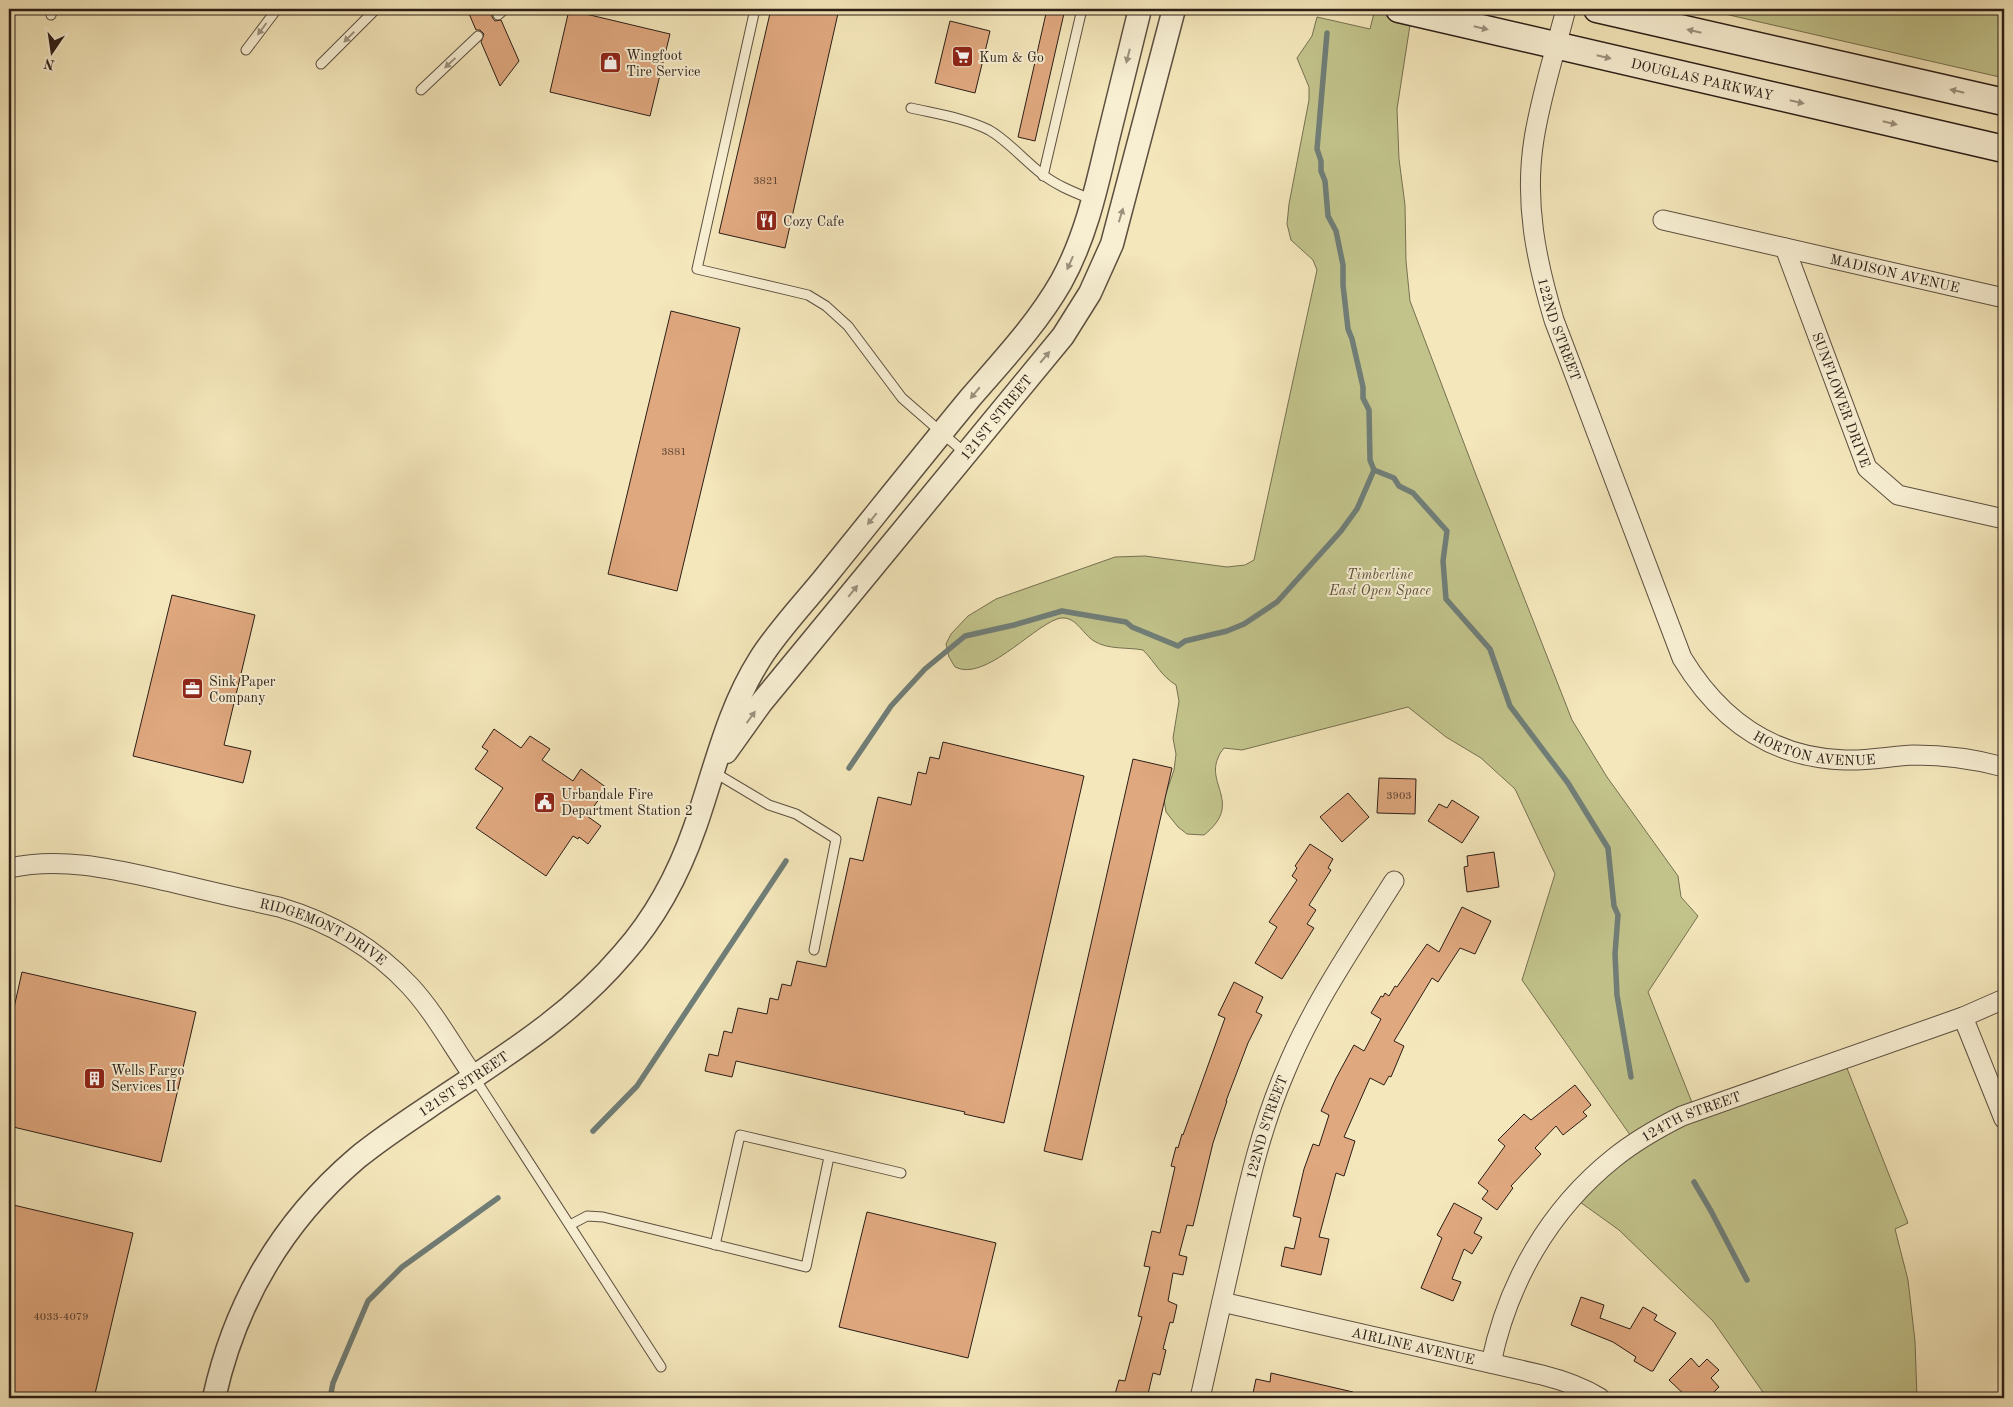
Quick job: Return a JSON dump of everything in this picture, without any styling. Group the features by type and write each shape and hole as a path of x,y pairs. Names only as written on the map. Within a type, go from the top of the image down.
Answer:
{"main road":[{"name":"DOUGLAS PARKWAY","path":"1399,9 2004,150"},
{"path":"1597,9 2004,102"}],"street":[{"name":"121ST STREET","path":"214,1398 233,1331 252,1288 294,1222 316,1196 359,1156 567,1011 597,984 628,949 654,912 677,872 694,831 712,771 738,698 762,656 942,432 1038,318 1063,278 1083,234 1093,200 1140,9"},
{"name":"121ST STREET","path":"712,771 761,703 965,452 1063,336 1090,293 1112,244 1124,204 1174,9"},
{"name":"122ND STREET","path":"1566,9 1541,102 1534,141 1531,184 1533,227 1540,272 1554,320 1672,636"},
{"name":"MADISON AVENUE","path":"1663,220 2004,298"},
{"name":"SUNFLOWER DRIVE","path":"1785,248 1866,468 1898,495 2004,520"},
{"name":"HORTON AVENUE","path":"1672,636 1682,658 1697,683 1716,705 1738,723 1761,738 1788,750 1815,757 1845,760 1914,756 1957,758 2004,767"},
{"name":"RIDGEMONT DRIVE","path":"9,868 54,863 87,864 279,907 335,928 362,944 382,959 411,987 474,1077"},
{"name":"122ND STREET","path":"1200,1398 1265,1125 1285,1072 1308,1022 1336,973 1394,881"},
{"name":"124TH STREET","path":"1491,1363 1502,1317 1518,1278 1540,1239 1582,1186 1614,1157 1649,1133 1682,1116 1963,1017 2004,999"},
{"path":"1963,1017 2004,1118"},
{"name":"AIRLINE AVENUE","path":"1222,1302 1560,1380 1600,1398"}],"lane":[{"path":"246,50 277,9"},
{"path":"321,64 376,9"},
{"path":"755,9 697,269 808,295 820,302 848,326 902,398 965,452"},
{"path":"1044,176 1082,9"},
{"path":"421,90 478,36"},
{"path":"911,108 966,121 988,130 1044,176 1064,188 1093,200"},
{"path":"712,771 769,805 796,814 836,838 814,950"},
{"path":"474,1077 661,1367"},
{"path":"716,1244 740,1135 901,1173"},
{"path":"570,1225 587,1216 603,1217 806,1267 829,1157"}],"green space":[{"name":"Timberline East Open Space","path":"1375,9 1399,9 1412,12 1397,109 1410,301 1572,720 1607,777 1678,876 1681,897 1698,916 1648,992 1695,1110 1843,1058 1908,1223 1895,1229 1908,1280 1915,1341 1917,1398 1767,1398 1713,1321 1619,1230 1573,1197 1635,1142 1522,980 1555,874 1515,789 1481,758 1446,737 1408,707 1242,750 1224,748 1218,757 1216,768 1222,804 1221,814 1215,824 1204,835 1187,834 1178,827 1166,812 1164,799 1174,770 1176,754 1173,738 1179,701 1176,685 1162,673 1143,650 1100,644 1090,638 1073,621 1063,618 1046,625 993,661 979,667 967,670 955,667 949,657 946,644 951,634 968,616 996,599 1115,557 1145,556 1227,567 1245,565 1254,560 1317,270 1313,260 1291,240 1287,224 1289,204 1309,100 1309,87 1297,58 1312,36 1317,17 1370,29"},
{"path":"1703,9 2004,9 2004,78"}],"building":[{"path":"467,9 496,9 492,12 492,17 495,21 501,20 519,61 500,86 481,42 484,34 480,30 476,30"},
{"path":"771,9 839,9 785,248 719,233"},
{"path":"1047,9 1065,9 1035,141 1018,137"},
{"name":"Wingfoot Tire Service","path":"569,10 670,34 650,116 550,92"},
{"name":"Kum & Go","path":"950,21 990,31 975,93 935,83"},
{"path":"671,311 740,328 677,591 608,574"},
{"name":"Sink Paper Company","path":"172,595 255,615 224,745 251,751 243,783 133,756"},
{"name":"Urbandale Fire Department Station 2","path":"494,729 521,748 530,736 550,749 542,760 573,781 581,769 607,788 587,816 601,826 588,844 579,837 578,839 573,836 546,876 476,828 503,788 475,769 488,751 482,747"},
{"path":"943,742 1084,776 1004,1123 964,1114 965,1112 736,1061 732,1077 705,1071 709,1054 718,1056 724,1031 732,1033 738,1008 767,1014 770,998 778,1000 782,984 791,986 797,961 826,967 850,858 863,861 878,797 911,805 918,772 926,774 930,757 939,759"},
{"path":"1133,759 1172,768 1082,1160 1044,1151"},
{"path":"1379,778 1416,779 1415,814 1377,813"},
{"path":"1348,793 1369,817 1342,842 1320,817"},
{"path":"1452,800 1479,817 1462,843 1428,821 1439,804 1447,808"},
{"path":"1310,844 1333,859 1328,868 1331,870 1309,905 1316,910 1307,924 1314,928 1282,979 1255,963 1277,927 1269,922 1297,880 1292,876 1297,868 1295,866"},
{"path":"1494,852 1499,887 1467,892 1464,867 1468,866 1467,856"},
{"path":"1462,907 1491,921 1475,954 1460,948 1438,982 1432,978 1394,1041 1404,1046 1391,1077 1389,1076 1384,1085 1370,1078 1344,1137 1355,1141 1344,1176 1336,1173 1319,1237 1329,1239 1321,1275 1281,1266 1285,1247 1294,1249 1301,1218 1293,1216 1304,1169 1313,1144 1319,1146 1329,1115 1321,1111 1336,1078 1354,1045 1364,1051 1381,1019 1371,1013 1381,996 1383,997 1385,993 1389,996 1395,986 1397,987 1427,944 1439,952"},
{"name":"Wells Fargo Services II","path":"22,972 196,1012 161,1162 9,1126 9,1030"},
{"path":"1234,982 1263,997 1256,1012 1262,1015 1248,1043 1226,1101 1213,1143 1193,1226 1187,1225 1179,1255 1187,1257 1183,1275 1173,1273 1168,1301 1177,1305 1173,1323 1170,1322 1163,1349 1166,1350 1160,1375 1153,1373 1147,1398 1114,1398 1119,1380 1125,1381 1142,1317 1138,1316 1150,1267 1144,1266 1152,1231 1160,1233 1175,1167 1171,1166 1176,1147 1178,1148 1183,1135 1225,1018 1218,1015"},
{"path":"1575,1085 1591,1105 1583,1112 1587,1116 1563,1135 1556,1126 1535,1148 1541,1154 1511,1186 1513,1188 1497,1210 1482,1199 1488,1191 1478,1183 1505,1146 1498,1140 1524,1114 1531,1120"},
{"path":"1454,1203 1482,1218 1474,1233 1482,1237 1472,1254 1464,1249 1452,1279 1461,1282 1453,1301 1421,1288 1442,1238 1437,1235"},
{"path":"9,1204 133,1233 94,1398 9,1398"},
{"path":"867,1212 996,1243 968,1358 839,1327"},
{"path":"1581,1297 1604,1305 1600,1318 1630,1329 1643,1307 1657,1315 1654,1320 1676,1333 1653,1371 1634,1361 1636,1357 1613,1342 1571,1325"},
{"path":"1691,1358 1699,1367 1707,1359 1719,1370 1711,1378 1719,1387 1708,1398 1688,1398 1669,1380"},
{"path":"1271,1373 1353,1392 1353,1398 1252,1398 1256,1379 1270,1382"}],"waterway":[{"path":"1327,33 1317,149 1325,181 1328,216 1336,231 1343,265 1343,285 1348,329 1363,387 1363,398 1369,410 1370,460 1374,470 1394,478 1399,486 1413,493 1447,531 1443,561 1446,599 1490,649 1510,706 1568,783 1608,848 1614,906 1618,915 1615,954 1617,995 1631,1077"},
{"path":"849,768 891,706 925,669 965,636 1014,625 1062,611 1126,622 1132,627 1178,646 1185,641 1227,631 1244,624 1277,602 1341,531 1357,509 1374,470"},
{"path":"593,1131 637,1086 786,861"},
{"path":"1694,1182 1747,1280"},
{"path":"330,1398 333,1383 368,1301 402,1267 498,1198"}],"place":[{"name":"Kum & Go","path":"963,57"},
{"name":"Wingfoot Tire Service","path":"610,63"},
{"name":"Cozy Cafe","path":"767,221"},
{"name":"Sink Paper Company","path":"193,689"},
{"name":"Urbandale Fire Department Station 2","path":"545,802"},
{"name":"Wells Fargo Services II","path":"95,1078"}]}
